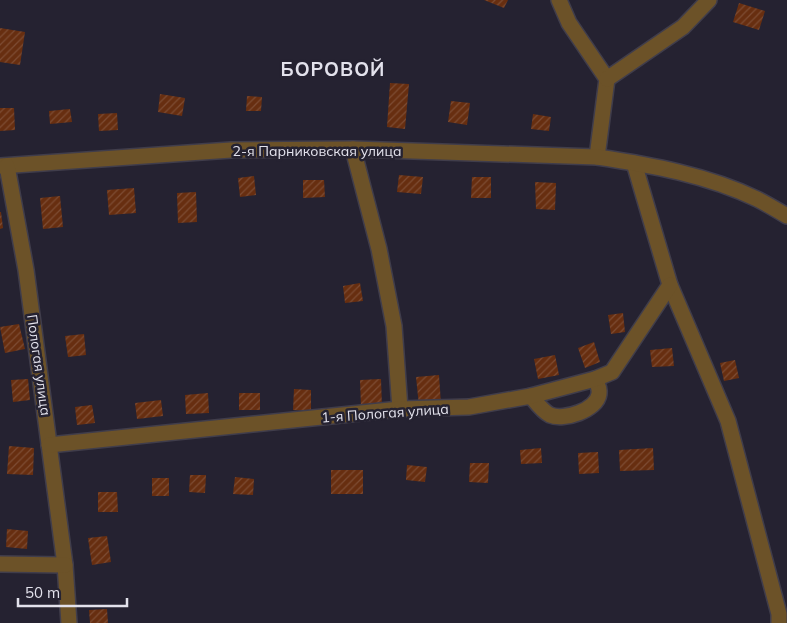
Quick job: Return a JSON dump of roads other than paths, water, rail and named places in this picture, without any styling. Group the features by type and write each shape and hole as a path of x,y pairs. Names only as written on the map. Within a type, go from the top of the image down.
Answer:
{"street":[{"path":"559,0 569,23 607,80 597,157"},
{"path":"607,80 683,27 709,0"},
{"path":"353,149 379,249 394,326 400,409"},
{"name":"2-я Парниковская улица","path":"3,166 231,150 353,149 597,157 698,176 757,199 787,216"},
{"path":"634,163 670,285 728,421 779,614 779,623"},
{"name":"Пологая улица","path":"3,166 26,270 65,565 69,623"},
{"name":"1-я Пологая улица","path":"49,445 400,409 469,407 531,396 595,379 612,372 670,285"},
{"path":"531,396 550,415 564,417 593,405 599,394 595,379"},
{"path":"0,564 65,565"}],"district":[{"name":"БОРОВОЙ","path":"333,69"}]}
